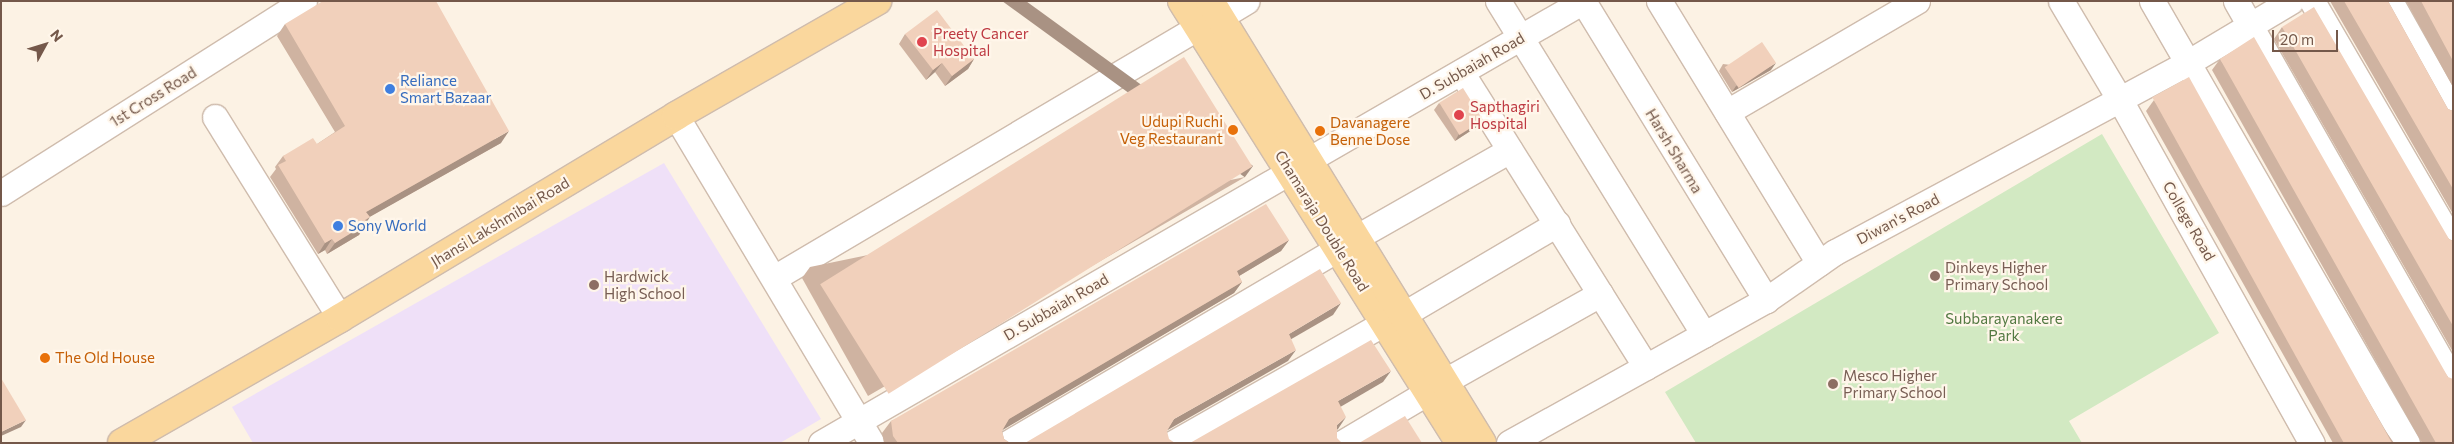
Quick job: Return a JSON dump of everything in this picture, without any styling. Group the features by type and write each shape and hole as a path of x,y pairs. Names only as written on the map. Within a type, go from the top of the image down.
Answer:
{"main road":[{"name":"Jhansi Lakshmibai Road","path":"122,443 340,318 676,116 877,1"},
{"name":"Chamaraja Double Road","path":"1182,1 1210,15 1436,387 1460,443"},
{"name":"Chamaraja Double Road","path":"1436,387 1482,443"}],"street":[{"name":"1st Cross Road","path":"1,193 304,1"},
{"path":"774,278 1210,15 1247,1"},
{"path":"1498,1 1704,334"},
{"name":"D. Subbaiah Road","path":"821,443 1583,1"},
{"name":"Harsh Sharma","path":"1583,1 1766,300"},
{"path":"1659,1 1819,263"},
{"path":"1727,112 1917,1"},
{"name":"College Road","path":"2061,1 2120,100 2312,443"},
{"path":"2152,1 2407,443"},
{"path":"2236,1 2453,381"},
{"name":"Diwan's Road","path":"1509,443 1766,300 1819,263 2187,63 2249,24 2291,1"},
{"path":"2312,1 2453,243"},
{"path":"2390,1 2453,113"},
{"path":"1461,72 1646,367"},
{"path":"676,116 872,443"},
{"path":"215,117 340,318"},
{"path":"1008,443 1347,243 1510,150"},
{"path":"1173,443 1557,224"},
{"path":"1342,443 1600,294"}],"shaded area":[{"name":"Hardwick High School","path":"664,163 821,419 780,443 253,443 232,407"}],"green space":[{"name":"Subbarayanakere Park","path":"2102,134 2219,333 2069,421 2082,443 1696,443 1665,392"}],"building":[{"name":"Reliance Smart Bazaar","path":"323,1 436,1 509,131 366,212 370,217 365,220 366,224 335,243 332,239 325,243 278,165 286,161 283,156 313,138 317,144 345,126 285,24"},
{"path":"2344,1 2388,1 2448,109 2453,111 2453,189"},
{"path":"2421,1 2453,1 2453,61"},
{"path":"2314,7 2449,239 2453,241 2453,326 2282,27"},
{"path":"937,10 974,59 952,76 942,63 933,70 905,34"},
{"path":"2254,37 2448,377 2453,379 2453,443 2436,443 2220,59"},
{"path":"1762,42 1776,63 1739,88 1725,67"},
{"path":"1184,57 1252,166 889,394 820,284"},
{"path":"2189,77 2392,443 2344,443 2152,97"},
{"path":"1463,88 1483,120 1459,135 1439,103"},
{"path":"1266,204 1289,240 1237,271 1242,282 1009,419 1002,431 1004,439 1010,443 898,443 893,436 891,421"},
{"path":"1320,269 1341,303 1289,334 1296,350 1174,419 1167,431 1169,439 1175,443 1025,443"},
{"path":"1371,340 1391,371 1338,401 1346,417 1337,425 1337,438 1342,443 1190,443"},
{"path":"1,378 26,420 1,432"},
{"path":"1405,416 1422,443 1359,443"}],"place":[{"name":"Preety Cancer Hospital","path":"922,42"},
{"name":"Reliance Smart Bazaar","path":"390,89"},
{"name":"Sapthagiri Hospital","path":"1459,115"},
{"name":"Udupi Ruchi Veg Restaurant","path":"1233,130"},
{"name":"Davanagere Benne Dose","path":"1320,131"},
{"name":"Sony World","path":"338,226"},
{"name":"Dinkeys Higher Primary School","path":"1935,276"},
{"name":"Hardwick High School","path":"594,285"},
{"name":"The Old House","path":"45,358"},
{"name":"Mesco Higher Primary School","path":"1833,384"}]}
